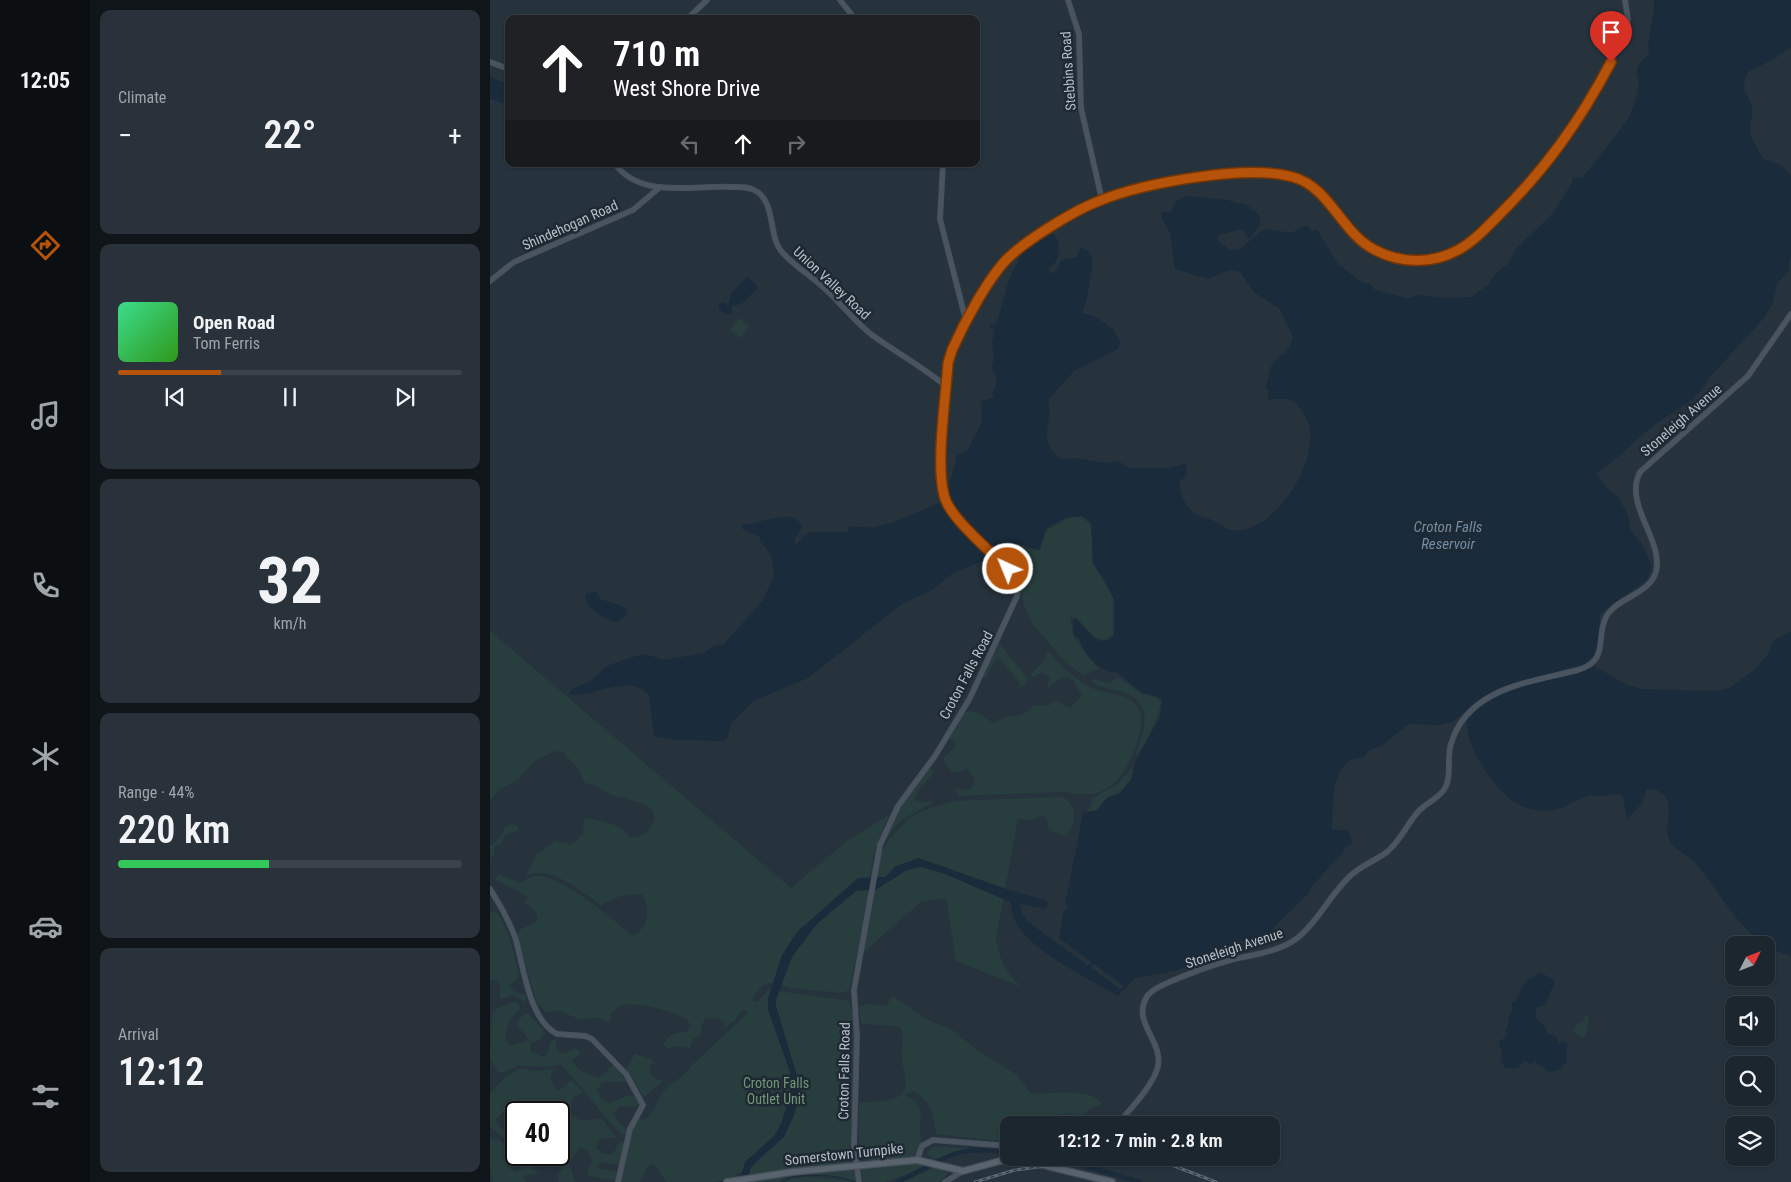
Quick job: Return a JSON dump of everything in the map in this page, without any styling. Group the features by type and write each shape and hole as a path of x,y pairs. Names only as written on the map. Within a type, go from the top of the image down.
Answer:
{"main road":[{"name":"Somerstown Turnpike","path":"727,1182 856,1165 917,1160 963,1171"},
{"path":"963,1171 993,1163 1020,1160 1112,1182"}],"street":[{"path":"691,15 707,0"},
{"path":"840,0 852,15"},
{"name":"Stebbins Road","path":"1068,0 1077,24 1080,42 1081,108 1102,200"},
{"name":"Croton Falls Road","path":"859,1180 854,1130 857,1037 854,996 858,958 882,838 894,812 935,756 970,698 1017,596 1018,586 1014,577 956,515 946,501 942,462 950,354 966,321 994,275 1010,256 1079,211 1102,200 1195,177 1228,174 1284,175 1304,181 1315,188 1352,233 1373,249 1404,260 1421,260 1443,256 1471,242 1514,201 1542,169 1577,122 1624,36 1628,20 1625,0"},
{"path":"490,62 505,68"},
{"name":"Union Valley Road","path":"618,167 628,176 659,188 723,186 747,188 756,191 764,199 779,248 784,254 824,287 871,334 916,362 947,387"},
{"path":"943,167 940,219 966,321"},
{"name":"Shindehogan Road","path":"490,281 514,262 633,210 659,188"},
{"name":"Stoneleigh Avenue","path":"1124,1116 1151,1081 1158,1067 1157,1051 1145,1026 1142,1014 1145,1001 1153,991 1202,969 1276,949 1298,937 1350,876 1389,850 1418,811 1444,790 1448,779 1448,754 1453,738 1461,723 1472,710 1491,696 1507,688 1582,669 1596,659 1601,647 1604,620 1609,612 1649,584 1656,570 1655,552 1636,493 1640,472 1748,376 1791,314"},
{"path":"490,889 515,939 520,962 538,1015 557,1034 585,1036 592,1039 626,1074 643,1105 630,1129 618,1182"},
{"path":"917,1160 920,1149 933,1140 1000,1145"},
{"path":"945,1182 963,1171"}],"green space":[{"path":"739,318 749,326 741,338 730,330"},
{"path":"1070,517 1082,517 1092,526 1092,562 1113,598 1113,636 1103,640 1093,636 1076,617 1070,617 1073,635 1099,669 1083,675 1065,662 1033,624 1025,608 1017,576 997,553 1002,548 1018,546 1039,551 1047,530"},
{"name":"Croton Falls Outlet Unit","path":"490,631 791,888 848,840 889,815 874,853 868,889 871,890 849,990 842,993 790,988 767,983 761,987 751,1001 757,1002 771,987 771,990 849,1001 853,1011 855,1033 853,1156 848,1165 748,1176 750,1171 737,1173 734,1178 713,1182 666,1182 652,1164 648,1166 640,1182 621,1182 632,1129 637,1118 644,1120 648,1117 665,1089 686,1073 692,1065 748,1013 743,1009 735,1020 723,1028 725,1022 716,1018 706,1018 702,1024 701,1034 693,1039 690,1048 676,1046 667,1049 663,1044 667,1038 686,1032 691,1026 688,1021 672,1012 639,1005 623,1005 610,1014 610,1022 607,1022 598,1018 579,1019 560,1011 545,1012 536,1000 517,935 521,929 537,922 537,914 524,901 528,897 495,879 499,874 520,883 534,876 544,877 557,882 585,898 631,935 637,934 644,925 647,915 645,899 642,894 620,896 601,905 555,876 535,873 526,876 537,854 556,841 572,844 583,835 584,820 587,818 610,823 620,828 630,837 637,837 642,836 648,831 654,819 654,813 644,804 613,795 595,785 585,783 578,769 563,752 556,751 536,760 517,780 499,790 490,801"},
{"path":"999,643 1028,679 1023,687 1020,686 1019,681 997,657 986,677 982,677"},
{"path":"1047,650 1067,670 1090,687 1127,698 1136,705 1141,714 1141,725 1136,745 1127,767 1107,789 1095,793 1058,792 959,796 955,790 958,788 963,790 971,789 975,780 968,769 953,773 944,762 944,757 955,748 955,741 949,738 963,713 973,711 995,723 1028,711 1033,706 1048,706 1055,700 1070,708 1082,696 1073,680 1066,677 1059,679 1049,687 1047,685 1050,678 1042,672 1033,677 1031,674 1046,659"},
{"path":"1118,677 1140,693 1158,698 1161,702 1157,719 1144,745 1135,756 1145,722 1142,706 1128,694 1100,686 1091,681 1093,679 1110,683"},
{"path":"930,768 933,770 932,776 920,787 915,798 916,801 933,802 900,821 883,843 900,806"},
{"path":"1131,769 1133,770 1131,779 1120,792 1108,797 1097,810 1088,811 1093,798 1118,784"},
{"path":"1061,797 1071,805 1074,815 1074,821 1066,836 1053,832 1047,826 1049,822 1043,815 1032,820 1018,819 996,938 999,952 1007,971 1022,987 956,961 946,898 922,901 864,952 880,855 890,838 911,817 922,811 954,801"},
{"path":"513,824 518,826 518,831 504,836 501,844 495,846 494,855 490,858 490,845 500,838 504,827"},
{"path":"494,911 499,915 507,930 519,974 518,979 512,982 510,987 515,992 527,996 525,1002 513,995 504,999 500,998 500,984 497,980 490,980 490,914"},
{"path":"893,996 926,1019 951,1029 977,1050 1017,1075 1031,1094 1080,1093 1097,1099 1102,1104 1090,1108 1082,1116 1072,1113 1060,1114 1059,1116 1000,1116 1000,1141 936,1134 929,1105 914,1091 905,1095 918,1105 920,1110 920,1135 922,1143 912,1158 873,1161 863,1158 859,1145 859,1103 894,1098 904,1091 906,1084 902,1063 903,1034 899,1026 861,1024 859,1007 867,1004 886,1006"},
{"path":"515,1002 519,1005 520,1009 507,1026 506,1036 509,1046 528,1041 527,1037 517,1026 518,1021 524,1014 529,1014 544,1031 541,1040 532,1042 530,1051 543,1057 547,1054 551,1040 560,1039 556,1042 556,1047 562,1054 575,1048 579,1050 580,1054 572,1060 583,1072 599,1078 613,1065 627,1081 601,1083 597,1091 602,1099 609,1103 627,1096 636,1096 639,1103 637,1107 620,1106 614,1112 617,1121 626,1128 626,1134 622,1135 615,1128 561,1064 546,1067 519,1065 505,1072 498,1072 490,1059 492,1016 497,1008"},
{"path":"1586,1014 1589,1019 1586,1035 1582,1038 1573,1031 1578,1023 1583,1022"},
{"path":"635,1054 651,1059 653,1063 650,1067 650,1072 655,1079 664,1080 644,1097 626,1069"},
{"path":"521,1068 532,1071 554,1069 550,1077 556,1090 563,1088 571,1080 583,1092 573,1098 570,1107 570,1101 505,1101 505,1112 495,1120 505,1134 505,1139 490,1126 490,1094 506,1076"},
{"path":"570,1107 572,1114 579,1120 602,1119 616,1137 600,1139 596,1148 603,1154 613,1154 620,1141 624,1144 619,1165 600,1162 598,1166 599,1169 618,1172 616,1179 609,1180 587,1175 592,1163 591,1157 587,1151 580,1147 570,1162"},
{"path":"490,1139 500,1140 505,1144 505,1166 516,1172 524,1166 531,1166 539,1174 527,1174 523,1177 526,1182 493,1182 490,1169"},
{"path":"936,1146 1000,1149 1000,1152 968,1151 942,1161 927,1155 930,1149"},
{"path":"913,1162 930,1166 885,1182 863,1182 862,1168"},
{"path":"563,1166 570,1166 575,1182 559,1182 558,1176"},
{"path":"936,1167 948,1173 940,1182 901,1182"},
{"path":"847,1169 854,1171 856,1181 812,1174 788,1176 779,1182 750,1182 797,1174"},
{"path":"808,1177 852,1182 785,1182 792,1178"}],"water":[{"name":"Croton Falls Reservoir","path":"1654,0 1791,0 1791,47 1774,59 1748,72 1744,88 1751,103 1750,129 1753,141 1763,159 1781,165 1791,176 1791,254 1788,272 1777,284 1773,303 1763,319 1710,377 1699,392 1652,427 1611,463 1596,473 1607,489 1619,498 1628,516 1631,531 1643,545 1652,566 1647,580 1600,615 1598,646 1594,655 1585,664 1500,687 1484,696 1453,722 1439,725 1409,724 1381,746 1368,751 1364,757 1350,761 1342,769 1335,785 1332,829 1348,831 1353,843 1344,848 1344,851 1311,887 1309,893 1271,932 1252,941 1240,941 1223,951 1213,952 1204,959 1179,970 1135,978 1118,996 1061,963 1034,943 1015,921 1010,902 945,874 921,867 907,870 877,889 856,891 817,924 792,957 776,1000 776,1006 797,1076 798,1096 795,1113 784,1137 756,1162 751,1168 746,1182 739,1182 745,1162 774,1136 781,1124 791,1092 790,1072 768,1010 768,998 782,955 797,932 858,878 885,877 896,866 919,858 1009,890 1045,900 1048,904 1045,909 1020,904 1022,914 1027,921 1120,989 1125,987 1059,938 1064,910 1067,910 1068,906 1065,905 1083,813 1096,811 1107,798 1119,794 1131,780 1136,760 1160,717 1162,700 1157,696 1142,693 1117,672 1104,670 1098,666 1084,650 1079,638 1074,635 1073,620 1075,618 1098,641 1109,640 1114,634 1114,600 1107,584 1093,563 1091,523 1082,516 1065,518 1046,529 1039,550 1024,545 1012,545 1002,547 997,552 960,516 954,508 948,493 956,456 967,451 981,424 981,401 994,398 992,393 996,380 991,368 994,359 992,343 995,330 989,326 997,323 1009,279 1022,253 1053,233 1058,242 1059,251 1056,261 1049,269 1050,274 1057,270 1060,261 1077,257 1081,247 1088,251 1092,258 1092,269 1082,313 1094,316 1113,329 1120,342 1118,349 1074,371 1048,400 1047,439 1054,453 1062,459 1076,458 1106,463 1118,461 1134,468 1170,468 1187,463 1187,475 1180,481 1180,487 1183,499 1194,513 1210,519 1225,528 1234,530 1256,525 1285,500 1297,482 1306,463 1310,443 1309,426 1300,408 1288,399 1268,399 1269,391 1265,387 1268,382 1270,368 1287,350 1293,337 1280,309 1254,292 1240,272 1229,270 1208,279 1175,269 1170,233 1161,216 1162,212 1171,212 1175,202 1188,196 1227,200 1247,205 1259,215 1261,223 1249,239 1242,229 1218,235 1217,240 1230,250 1239,250 1261,231 1269,229 1291,233 1307,225 1312,231 1317,230 1338,264 1360,281 1370,284 1375,290 1407,298 1420,295 1445,298 1471,297 1487,286 1496,273 1508,264 1516,249 1552,214 1572,183 1573,178 1583,177 1627,121 1635,102 1639,82 1636,74 1638,66 1649,53 1648,47"},
{"path":"490,76 505,82 505,104 490,99"},
{"path":"747,277 757,285 757,289 741,304 731,306 732,312 727,315 719,309 719,304 723,302 728,305 732,292"},
{"path":"941,502 987,555 986,560 953,573 932,590 902,604 808,678 754,701 731,723 727,738 724,741 677,740 654,736 649,695 631,686 620,686 578,695 569,694 572,689 589,682 607,666 623,660 644,654 665,660 704,653 711,647 724,644 763,600 774,572 771,555 760,541 760,537 741,528 744,524 792,517 802,527 795,539 795,545 809,532 849,532 848,527 868,528 884,525"},
{"path":"597,592 600,599 625,607 628,614 616,622 601,616 587,603 586,594"},
{"path":"1791,631 1791,956 1775,950 1775,936 1755,936 1748,930 1696,864 1670,841 1667,826 1668,804 1661,792 1651,788 1646,790 1643,802 1627,819 1623,796 1618,794 1591,795 1561,808 1549,810 1528,808 1518,804 1501,791 1479,761 1470,741 1467,720 1476,710 1508,691 1520,687 1576,674 1594,666 1627,685 1642,689 1715,691 1729,688 1754,670 1767,656 1774,640"},
{"path":"1540,972 1555,981 1545,1005 1537,1007 1535,1018 1544,1026 1548,1034 1557,1037 1558,1044 1563,1041 1567,1044 1566,1062 1560,1069 1549,1072 1534,1061 1532,1065 1525,1061 1517,1068 1506,1068 1500,1061 1503,1052 1499,1041 1505,1038 1507,1033 1505,1030 1512,1011 1512,1001 1515,1002 1525,982"}],"waterway":[{"path":"1087,969 1093,963"},
{"path":"898,1182 943,1159 964,1151 1000,1152"},
{"path":"1085,1166 1140,1182"},
{"path":"782,1182 807,1175 839,1177 854,1182"}],"railway":[{"path":"975,1182 1015,1170 1046,1166"},
{"path":"1174,1166 1216,1182"}],"route":[{"path":"1008,569 950,508 942,485 942,462 948,363 952,350 966,321 994,275 1017,251 1079,211 1112,196 1195,177 1228,174 1276,174 1291,176 1315,188 1346,227 1358,239 1380,253 1404,260 1429,260 1443,256 1458,250 1477,238 1534,179 1582,115 1611,62"}]}
